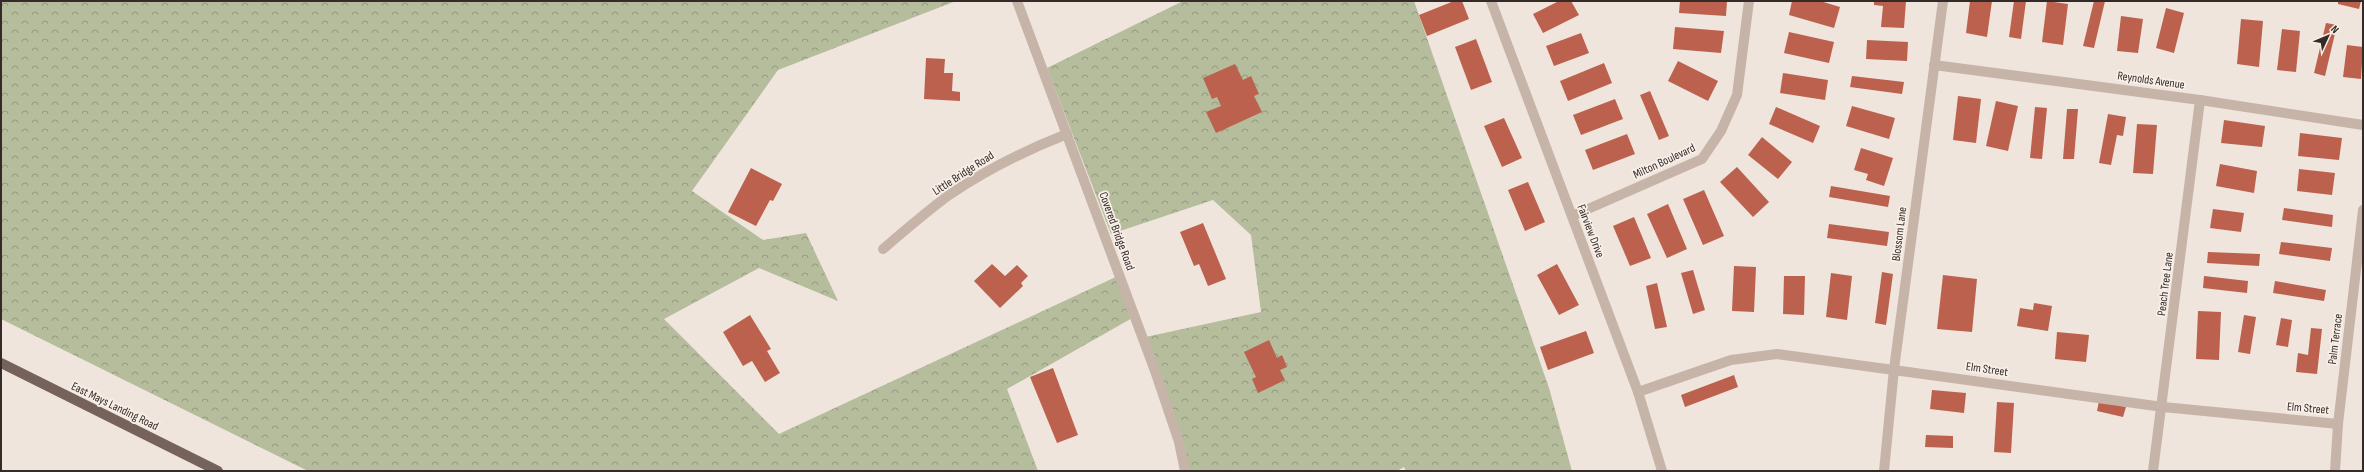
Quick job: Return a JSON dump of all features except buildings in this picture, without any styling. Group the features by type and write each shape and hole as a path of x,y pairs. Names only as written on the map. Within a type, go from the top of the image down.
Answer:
{"main road":[{"name":"East Mays Landing Road","path":"1,363 218,471"}],"street":[{"name":"Covered Bridge Road","path":"1017,1 1156,371 1179,442 1185,471"},
{"name":"Fairview Drive","path":"1491,1 1638,392 1662,471"},
{"name":"Milton Boulevard","path":"1572,216 1702,160 1721,131 1737,95 1750,1"},
{"name":"Blossom Lane","path":"1884,471 1894,369 1943,1"},
{"name":"Reynolds Avenue","path":"1934,65 2200,100 2363,125"},
{"name":"Peach Tree Lane","path":"2153,471 2163,407 2200,100"},
{"name":"Little Bridge Road","path":"883,249 965,184 1009,159 1067,134"},
{"name":"Palm Terrace","path":"2335,471 2338,424 2363,210"},
{"name":"Elm Street","path":"1638,392 1731,360 1777,354 2163,407 2338,424"}],"green space":[{"path":"1,1 956,1 778,70 692,191 763,240 806,233 838,301 759,268 664,319 779,434 1120,275 1134,317 1007,389 1038,471 308,471 1,319"},
{"path":"1183,1 1414,1 1549,388 1572,471 1406,471 1404,467 1397,471 1186,471 1141,338 1261,312 1251,235 1213,200 1111,234 1047,68"}]}
